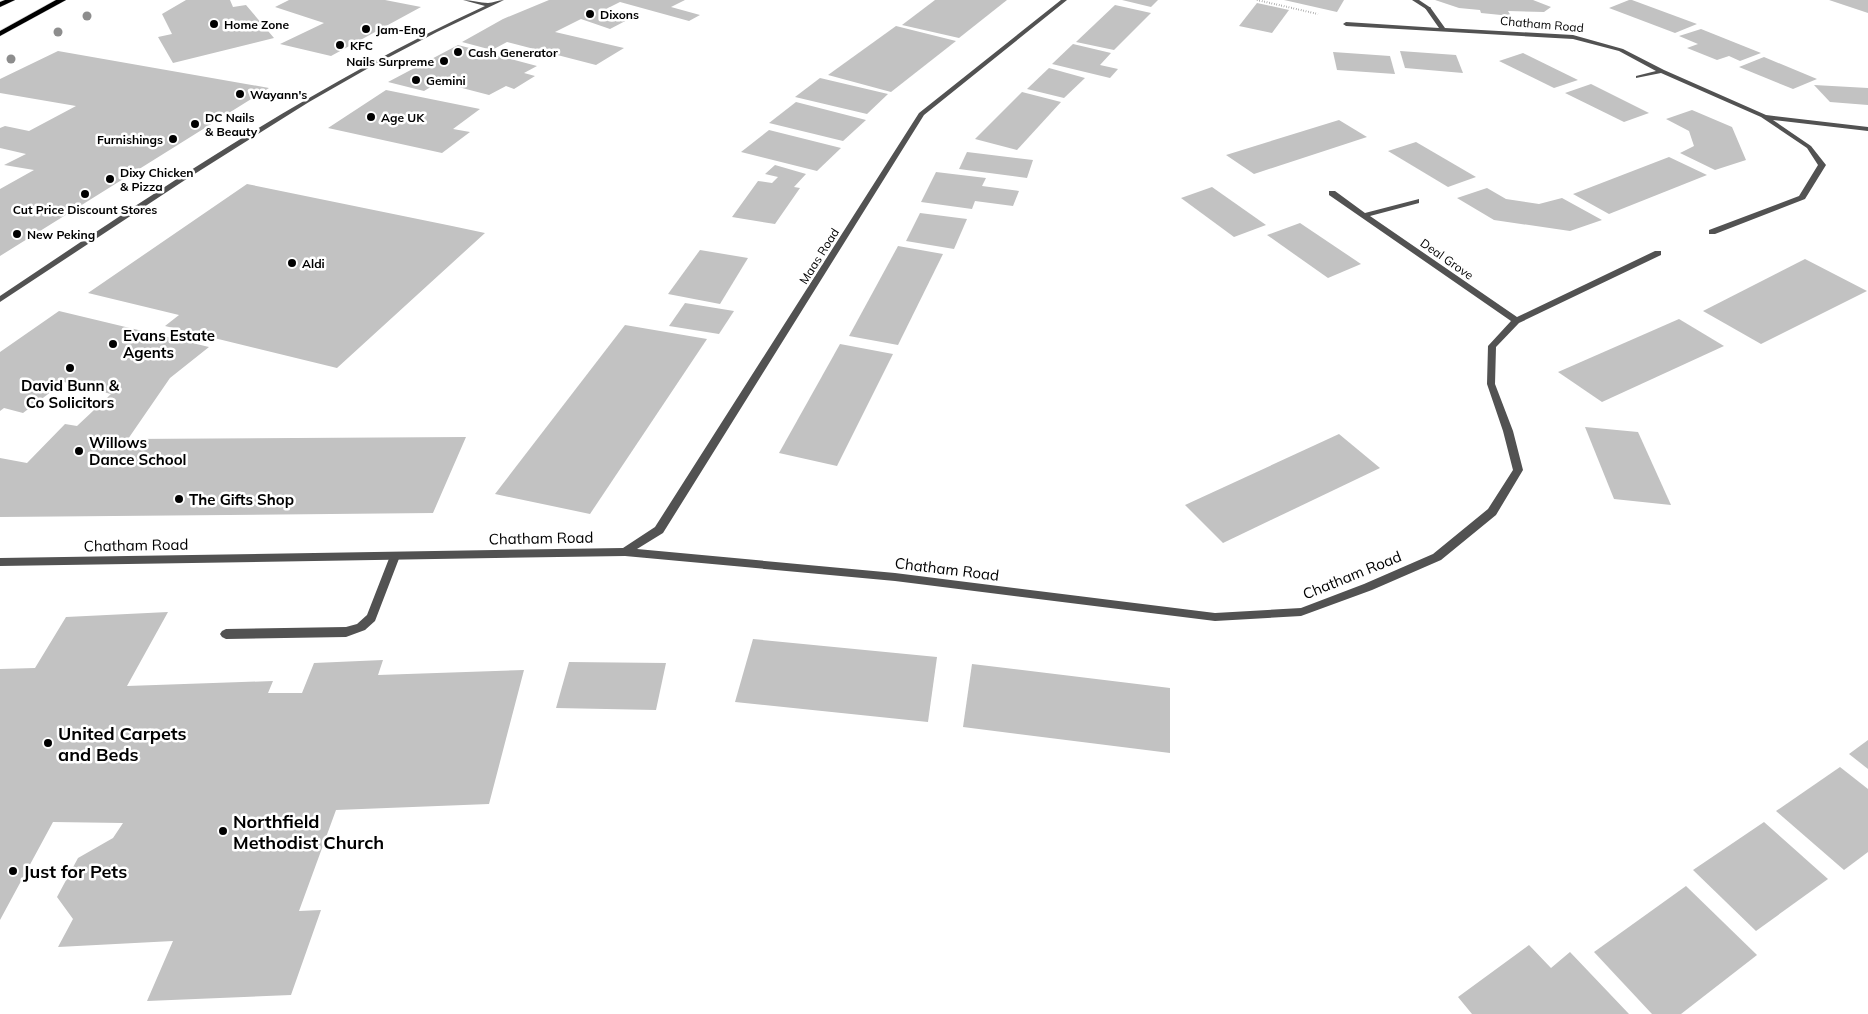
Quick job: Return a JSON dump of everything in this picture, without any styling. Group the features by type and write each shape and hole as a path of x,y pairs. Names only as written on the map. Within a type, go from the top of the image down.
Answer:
{"highway":[{"path":"0,4 11,0"},
{"path":"0,25 49,0"},
{"path":"0,34 62,0"}],"street":[{"path":"0,4 6,0"},
{"path":"466,0 490,5"},
{"path":"0,300 236,142 391,53 501,0"},
{"name":"Maas Road","path":"625,552 659,530 921,114 1064,0"},
{"path":"1415,0 1428,8 1443,29"},
{"name":"Chatham Road","path":"1346,24 1573,37 1621,50 1763,116 1809,147 1822,165 1802,196 1712,232"},
{"path":"1638,77 1662,70"},
{"name":"Chatham Road","path":"1763,116 1868,129"},
{"name":"Deal Grove","path":"1332,193 1516,321"},
{"path":"1366,216 1416,201"},
{"name":"Chatham Road","path":"0,562 625,552 895,577 1215,617 1301,612 1368,587 1437,556 1492,512 1518,470 1508,431 1491,384 1492,346 1516,321 1658,253"},
{"path":"226,634 346,632 361,627 371,618 395,556"}],"path":[{"path":"1257,0 1311,11 1346,24"}],"building":[{"name":"Home Zone","path":"186,0 230,0 233,7 246,5 274,38 173,63 158,37 172,34 162,14"},
{"path":"289,0 385,0 421,7 331,56 280,44 324,23 275,7"},
{"path":"549,0 685,0 671,7 700,15 689,21 620,2 604,10 631,18 610,29 581,19 555,32 624,48 596,65 507,42 492,50 462,42 503,19"},
{"path":"935,0 1007,0 959,38 902,25"},
{"path":"1122,0 1158,0 1151,7"},
{"path":"1284,0 1344,0 1337,12"},
{"path":"1435,0 1533,0 1551,7 1544,12 1508,11 1511,16 1481,13 1480,10 1459,8"},
{"path":"1629,0 1697,24 1675,33 1609,8"},
{"path":"1829,0 1868,0 1868,13"},
{"path":"1257,3 1289,10 1272,33 1239,26"},
{"path":"1115,5 1151,13 1114,50 1076,42"},
{"path":"896,26 956,41 891,92 828,75"},
{"path":"1701,29 1761,53 1740,61 1729,56 1717,60 1687,48 1698,44 1679,36"},
{"path":"1073,44 1111,53 1100,65 1118,69 1110,78 1052,64"},
{"path":"458,45 537,66 524,73 535,76 514,89 506,86 489,95 439,82 424,91 388,82"},
{"path":"58,51 269,88 0,256 0,189 34,170 4,165 26,154 0,148 0,128 5,126 29,131 76,106 0,93 0,79"},
{"path":"1400,51 1456,55 1463,73 1405,68"},
{"path":"1333,52 1390,56 1395,74 1337,70"},
{"path":"1523,53 1578,80 1554,88 1499,61"},
{"path":"1764,57 1817,79 1793,89 1739,67"},
{"path":"1049,68 1085,78 1064,98 1027,89"},
{"path":"820,78 888,94 867,114 795,97"},
{"path":"1591,84 1649,113 1624,122 1565,93"},
{"path":"1814,85 1868,88 1868,105 1830,102"},
{"path":"386,90 480,109 453,129 470,132 442,153 328,128"},
{"path":"1022,92 1061,102 1017,150 975,139"},
{"path":"796,102 866,120 843,141 769,123"},
{"path":"1692,110 1732,127 1746,160 1715,170 1680,153 1694,146 1689,131 1666,119"},
{"path":"1339,120 1367,137 1254,174 1226,155"},
{"path":"769,130 841,148 817,171 741,152"},
{"path":"1416,142 1476,177 1448,187 1388,151"},
{"path":"967,152 1033,160 1027,178 959,169"},
{"path":"1669,157 1707,175 1609,214 1573,194"},
{"path":"775,165 806,174 794,187 800,188 775,224 732,217 758,181 772,183 778,177 765,174"},
{"path":"936,172 986,178 982,186 1019,191 1013,206 975,201 972,209 921,202"},
{"name":"Aldi","path":"247,184 485,233 337,368 165,326 179,315 88,293"},
{"path":"1212,187 1266,225 1234,237 1181,198"},
{"path":"1487,188 1506,199 1539,204 1562,198 1602,220 1570,231 1494,220 1457,198"},
{"path":"920,213 967,219 954,249 906,241"},
{"path":"1300,223 1361,264 1328,278 1267,235"},
{"path":"898,246 943,254 898,345 849,336"},
{"path":"700,250 748,258 720,304 668,294"},
{"path":"1805,259 1867,291 1761,344 1703,311"},
{"path":"685,303 734,311 719,334 669,326"},
{"path":"59,311 209,347 170,378 128,439 466,437 433,513 0,517 0,458 27,463 65,424 77,426 111,394 64,382 23,413 4,408 0,411 0,352"},
{"path":"1679,319 1724,346 1602,402 1558,372"},
{"path":"625,325 707,339 590,514 495,494"},
{"path":"840,344 893,354 837,466 779,453"},
{"path":"1585,427 1638,432 1671,505 1614,499"},
{"path":"1339,434 1380,468 1223,543 1185,505"},
{"name":"Northfield Methodist Church","path":"168,612 127,686 273,681 268,693 302,693 314,663 383,660 378,675 524,670 489,804 336,810 299,911 321,910 291,995 147,1001 173,941 58,947 73,919 57,897 78,858 113,838 123,823 53,822 0,920 0,669 35,668 66,617"},
{"path":"753,639 937,657 928,722 735,702"},
{"path":"569,662 666,663 656,710 556,708"},
{"path":"972,664 1170,688 1170,753 963,727"},
{"path":"1868,740 1868,769 1849,754"},
{"path":"1840,767 1868,789 1868,852 1844,870 1776,811"},
{"path":"1764,822 1828,879 1756,931 1693,870"},
{"path":"1686,886 1757,955 1681,1014 1652,1014 1594,952"},
{"path":"1529,945 1551,968 1570,952 1629,1014 1472,1014 1458,997"}],"place":[{"name":"Dixons","path":"590,14"},
{"name":"Home Zone","path":"214,24"},
{"name":"Jam-Eng","path":"366,29"},
{"name":"KFC","path":"340,45"},
{"name":"Cash Generator","path":"458,52"},
{"name":"Nails Surpreme","path":"444,61"},
{"name":"Gemini","path":"416,80"},
{"name":"Wayann's","path":"240,94"},
{"name":"Age UK","path":"371,117"},
{"name":"DC Nails & Beauty","path":"195,124"},
{"name":"Furnishings","path":"173,139"},
{"name":"Dixy Chicken & Pizza","path":"110,179"},
{"name":"Cut Price Discount Stores","path":"85,194"},
{"name":"New Peking","path":"17,234"},
{"name":"Aldi","path":"292,263"},
{"name":"Evans Estate Agents","path":"113,344"},
{"name":"David Bunn & Co Solicitors","path":"70,368"},
{"name":"Willows Dance School","path":"79,451"},
{"name":"The Gifts Shop","path":"179,499"},
{"name":"United Carpets and Beds","path":"48,743"},
{"name":"Northfield Methodist Church","path":"223,831"},
{"name":"Just for Pets","path":"13,871"}]}
